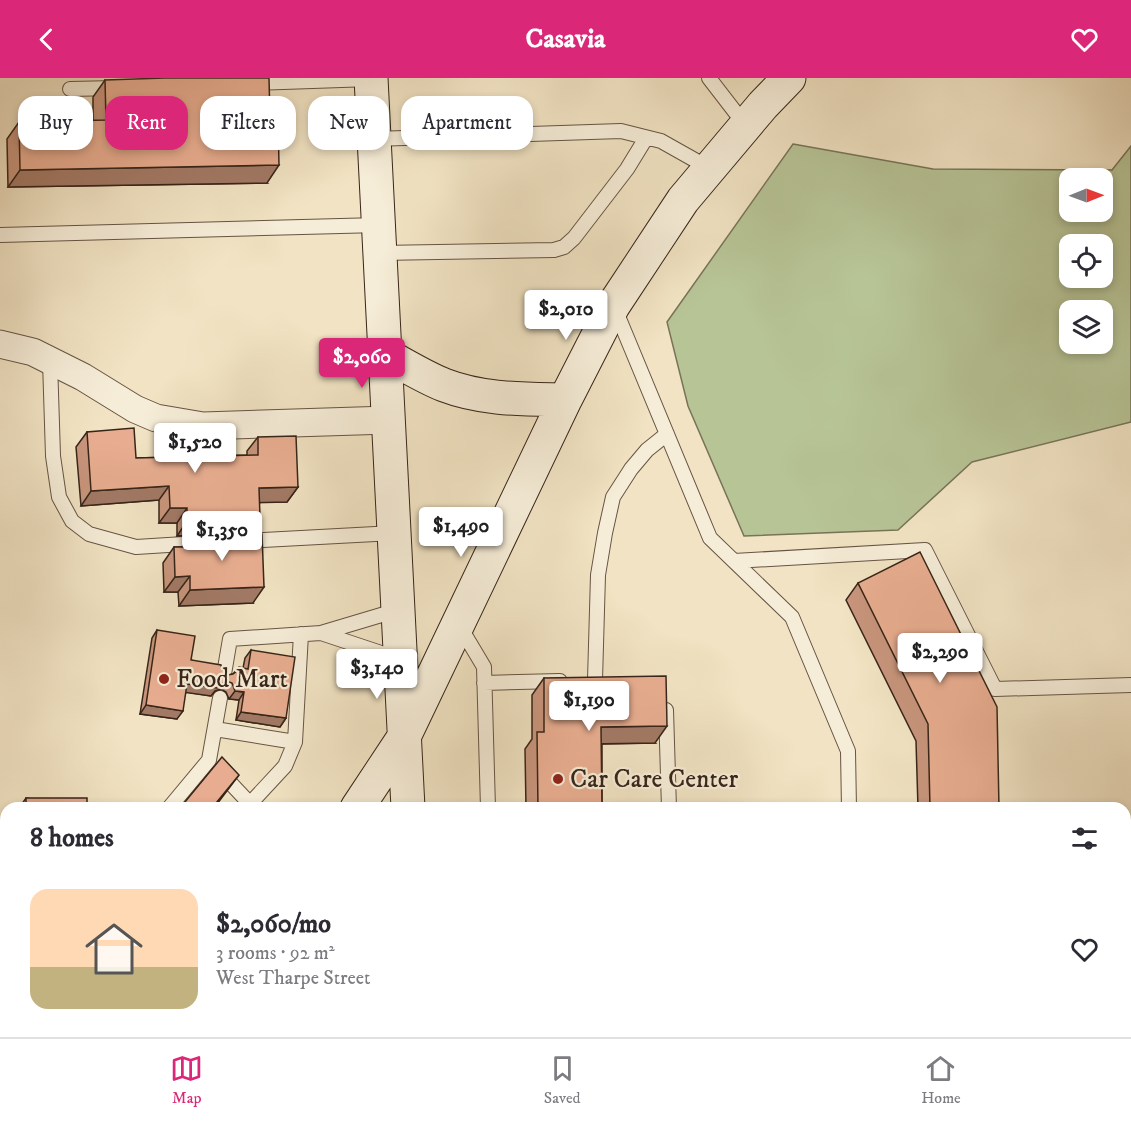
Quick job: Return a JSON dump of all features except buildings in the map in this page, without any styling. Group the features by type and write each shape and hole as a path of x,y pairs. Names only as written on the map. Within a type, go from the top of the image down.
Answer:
{"main road":[{"path":"371,78 372,96"},
{"path":"361,802 404,737 565,400 614,306 683,200 763,105 789,78"},
{"path":"375,150 408,802"},
{"path":"386,355 443,385 475,395 508,399 565,400"}],"street":[{"path":"0,344 33,352 156,418 203,426 389,420"}],"lane":[{"path":"236,84 371,78"},
{"path":"709,78 746,126"},
{"path":"70,89 129,87"},
{"path":"389,139 621,131 661,141 710,168"},
{"path":"0,235 380,239 554,250 564,247 574,238 627,169 646,138"},
{"path":"614,306 710,538 792,617 848,751 849,802"},
{"path":"50,361 53,456 58,497 72,521 89,534 136,546 394,533"},
{"path":"484,683 589,680 598,575 613,497 631,469 647,450 667,434"},
{"path":"734,561 925,550 994,689 1131,685"},
{"path":"224,674 230,639 321,633 398,610"},
{"path":"458,624 484,667 488,802"},
{"path":"321,633 400,660"},
{"path":"254,802 285,766 295,742 301,634"},
{"path":"666,691 669,802"},
{"path":"174,802 210,760 220,698"},
{"path":"215,729 295,742"},
{"path":"210,760 246,802"}],"green space":[{"path":"793,144 933,169 1059,170 1059,222 1113,222 1113,169 1131,146 1131,422 972,462 898,530 744,536 688,406 667,322"}],"place":[{"name":"Food Mart","path":"164,679"},
{"name":"Car Care Center","path":"558,779"}]}
